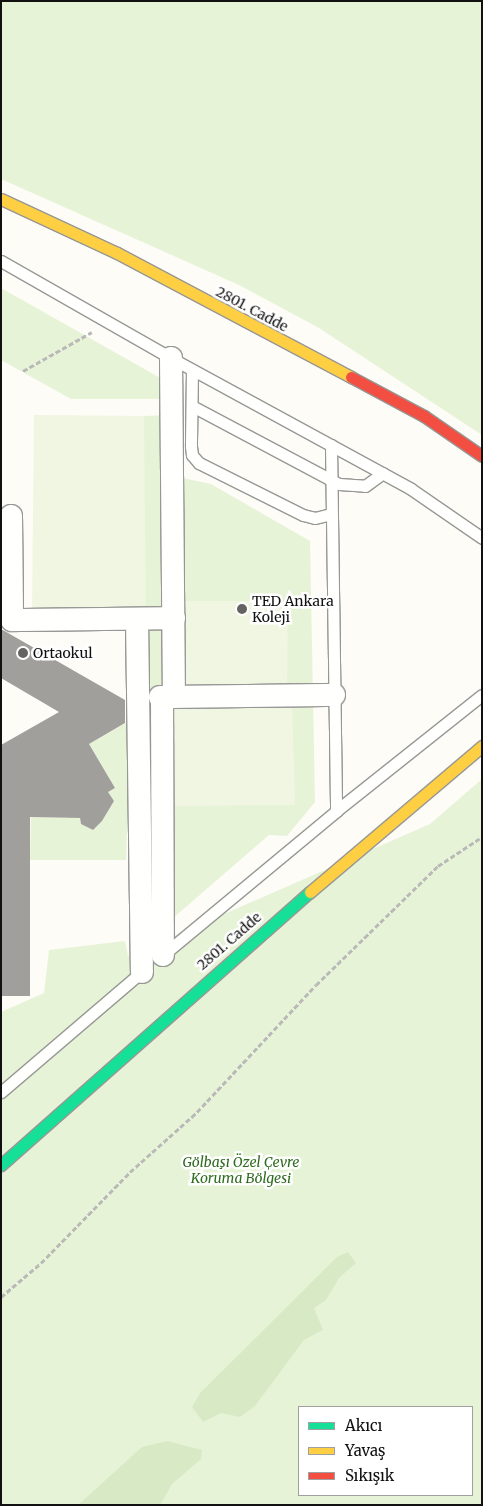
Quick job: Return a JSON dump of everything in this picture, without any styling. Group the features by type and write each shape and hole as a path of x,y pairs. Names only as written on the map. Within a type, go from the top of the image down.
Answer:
{"street":[{"name":"2801. Cadde","path":"1,199 117,254 424,416 482,456"},
{"path":"163,955 168,697 174,618 170,358"},
{"path":"11,516 12,620 174,618"},
{"path":"137,619 142,972"},
{"path":"138,697 334,695"},
{"name":"2801. Cadde","path":"1,1165 220,968 482,746"}],"lane":[{"path":"1,261 170,358 411,489 482,538"},
{"path":"192,370 192,455 199,463 303,515 316,518 331,514"},
{"path":"192,406 332,480 355,487 365,486 382,473"},
{"path":"331,445 336,810"},
{"path":"1,1092 336,810 482,695"},
{"path":"2,1142 13,1154"}],"path":[{"path":"23,372 110,322"},
{"path":"1,1297 42,1263 130,1172 197,1112 316,984 438,866 482,837"}],"green space":[{"path":"1,1 482,1 482,435 319,328 239,285 1,179"},
{"path":"1,288 171,384 171,399 71,399 1,360"},
{"path":"34,415 144,416 146,619 32,620"},
{"path":"171,415 173,476 211,484 310,541 315,802 287,836 269,835 142,945 144,416"},
{"path":"174,601 288,601 287,695 292,696 295,805 163,806"},
{"path":"131,720 126,860 30,860 31,817 68,818 69,802 78,813 81,824 93,830 102,821 114,801 108,792 115,788 92,749 75,752"},
{"name":"Gölbaşı Özel Çevre Koruma Bölgesi","path":"482,779 482,1505 1,1505 1,1012 44,993 49,950 125,941 128,956 430,824"},
{"path":"348,1252 356,1263 339,1278 326,1300 314,1308 323,1330 304,1340 255,1406 240,1417 221,1413 203,1422 192,1407 200,1393 337,1257"},
{"path":"167,1441 202,1450 201,1459 172,1484 160,1505 78,1505 142,1447"}],"building":[{"path":"1,629 125,700 125,723 89,744 115,788 108,792 114,801 102,821 93,830 81,824 80,818 30,817 30,996 1,996 1,745 59,712 1,678"}],"traffic: fast":[{"path":"1,1165 310,892"}],"traffic: slow":[{"path":"1,199 117,253 351,377"},
{"path":"310,892 482,746"}],"traffic: jam":[{"path":"351,377 424,416 482,456"}],"place":[{"name":"TED Ankara Koleji","path":"242,609"},
{"name":"Ortaokul","path":"23,653"}]}
